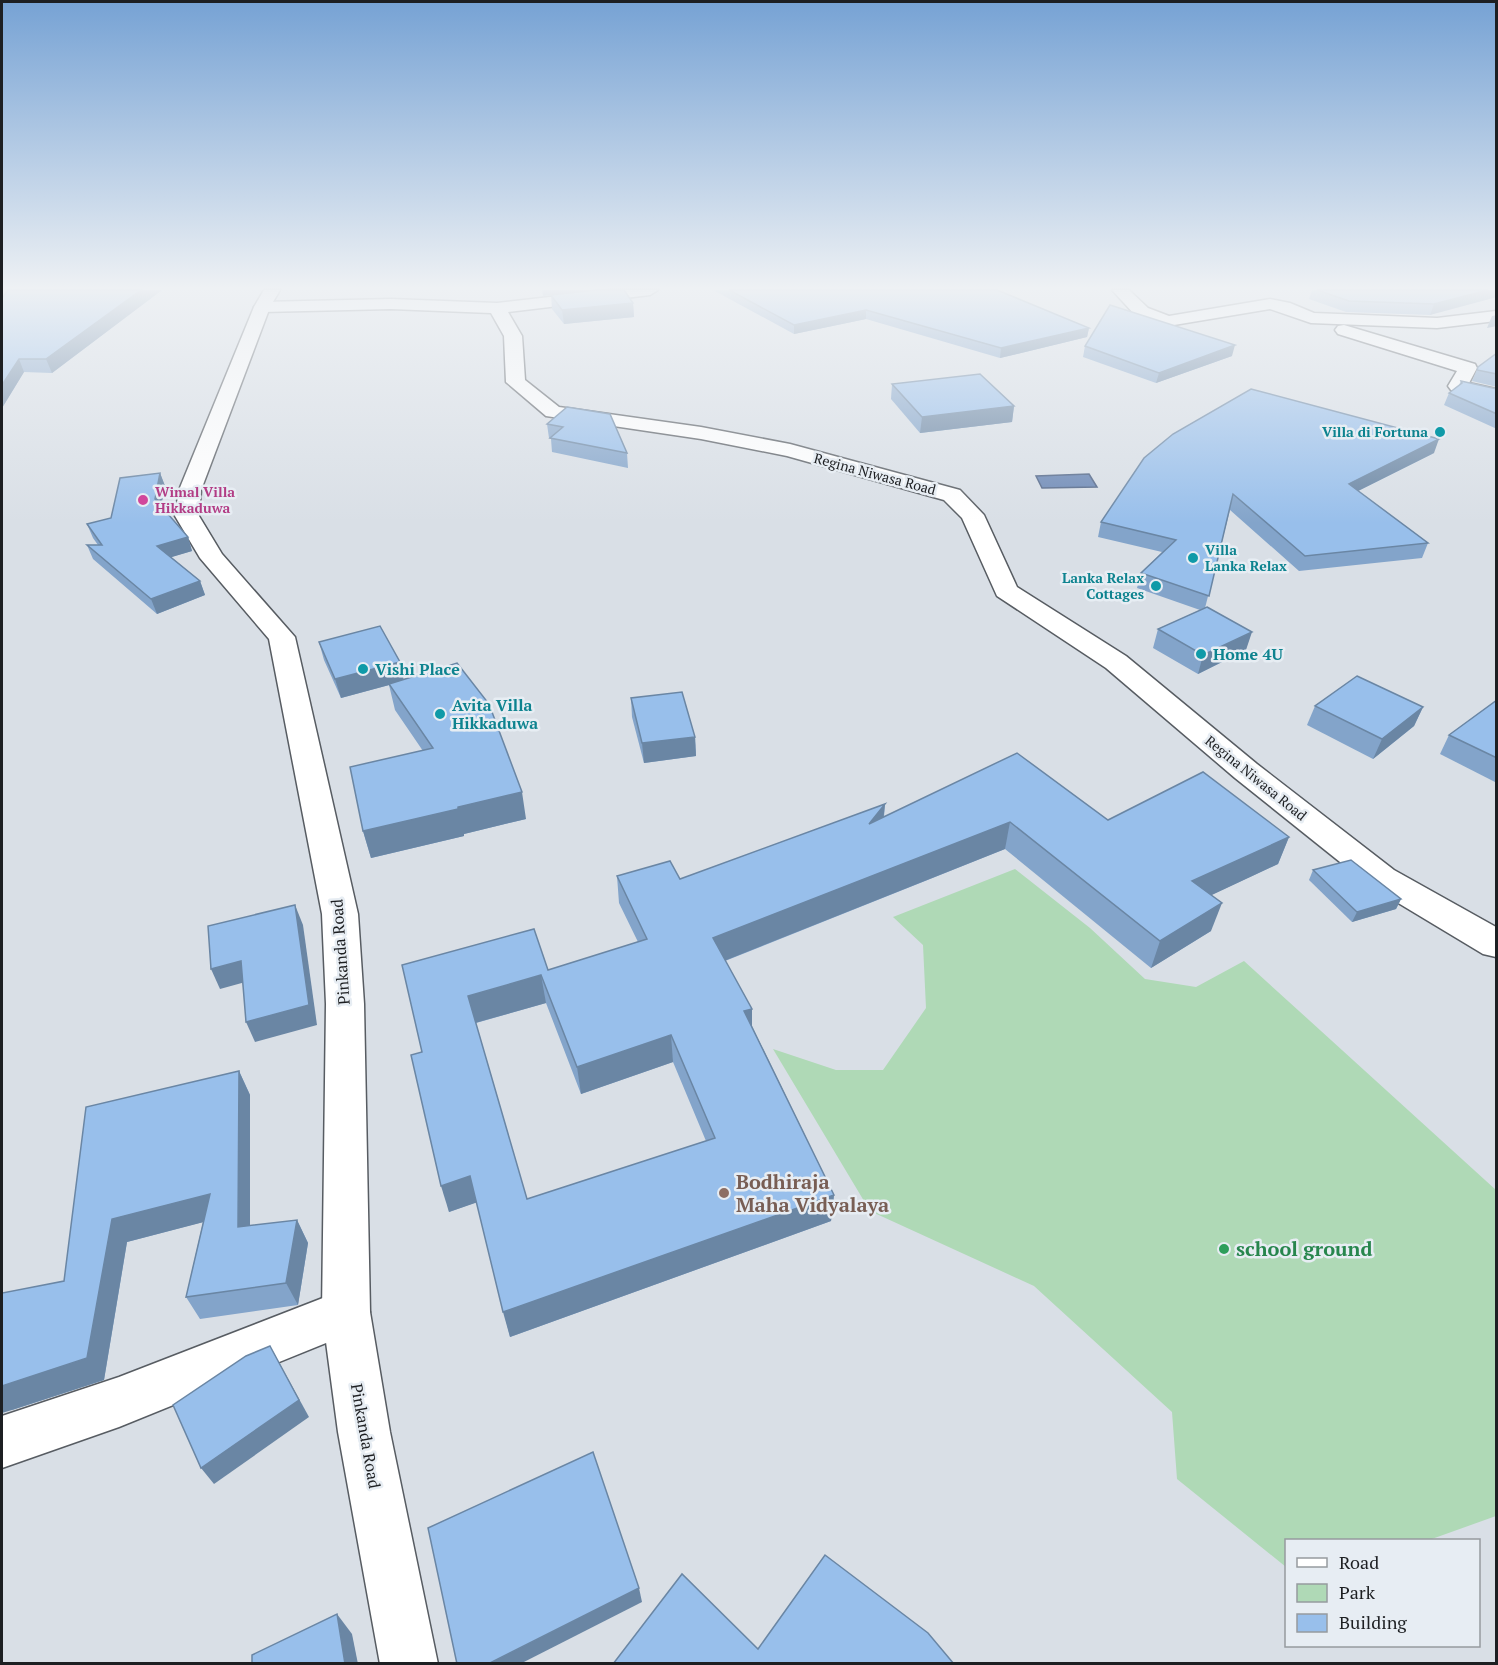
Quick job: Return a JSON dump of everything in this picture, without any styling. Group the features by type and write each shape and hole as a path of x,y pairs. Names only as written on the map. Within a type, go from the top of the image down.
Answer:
{"street":[{"name":"Pinkanda Road","path":"239,368 190,490 187,516 212,558 282,637 340,914 345,1004 346,1312 364,1432 410,1664"},
{"name":"Regina Niwasa Road","path":"515,368 516,382 553,412 690,432 790,450 952,495 972,516 1006,591 1116,662 1246,771 1382,878 1497,944"},
{"path":"1467,368 1458,386 1497,395"},
{"path":"2,1442 119,1402 346,1312"}],"green space":[{"name":"school ground","path":"1015,869 1090,928 1145,979 1196,987 1244,961 1496,1190 1496,1516 1432,1539 1285,1539 1285,1566 1177,1479 1172,1412 1034,1286 870,1211 773,1049 836,1070 883,1070 926,1008 923,945 893,917"}],"water":[{"path":"1089,474 1097,487 1042,488 1036,476"}],"building":[{"path":"2,368 13,368 2,385"},
{"path":"1144,368 1173,368 1159,373"},
{"path":"1478,368 1497,368 1497,374 1477,370"},
{"path":"980,374 1014,406 922,417 892,384"},
{"path":"1461,381 1497,389 1497,414 1449,393 1462,383"},
{"path":"1251,389 1439,439 1349,484 1428,543 1305,556 1233,494 1209,596 1141,573 1176,540 1101,522 1144,458 1173,434"},
{"path":"567,407 610,414 627,453 550,438 563,427 547,424"},
{"path":"160,473 155,499 188,537 157,546 200,581 151,599 87,545 102,545 87,524 111,518 120,478"},
{"path":"1207,607 1252,632 1203,655 1158,629"},
{"path":"380,626 400,662 335,679 319,642"},
{"path":"457,663 489,704 522,792 363,831 350,767 433,748 389,684"},
{"path":"1357,676 1423,707 1382,739 1315,706"},
{"path":"682,692 695,737 642,743 631,698"},
{"path":"1497,700 1497,758 1449,735"},
{"path":"1017,753 1108,820 1203,772 1289,837 1192,881 1222,903 1160,941 1010,822 713,938 752,1009 744,1011 834,1195 503,1312 470,1176 441,1186 411,1055 422,1052 402,965 534,929 548,970 647,939 617,876 670,861 680,879 885,804 869,824","holes":["541,975 577,1067 671,1035 715,1138 527,1199 468,996"]},
{"path":"1351,860 1401,899 1357,912 1313,870"},
{"path":"295,905 309,1005 246,1022 241,961 211,969 208,926"},
{"path":"239,1071 238,1227 297,1220 286,1283 186,1297 210,1194 112,1219 87,1358 2,1386 2,1293 64,1281 86,1107"},
{"path":"270,1346 299,1400 201,1468 173,1405 246,1356"},
{"path":"593,1452 639,1588 488,1664 457,1664 428,1528"},
{"path":"825,1555 928,1633 954,1664 613,1664 682,1574 758,1649"},
{"path":"337,1614 345,1664 252,1664 252,1655"}],"place":[{"name":"Villa di Fortuna","path":"1440,432"},
{"name":"Wimal Villa Hikkaduwa","path":"143,500"},
{"name":"Villa Lanka Relax","path":"1193,558"},
{"name":"Lanka Relax Cottages","path":"1156,586"},
{"name":"Home 4U","path":"1201,654"},
{"name":"Vishi Place","path":"363,669"},
{"name":"Avita Villa Hikkaduwa","path":"440,714"},
{"name":"Bodhiraja Maha Vidyalaya","path":"724,1193"},
{"name":"school ground","path":"1224,1249"}]}
